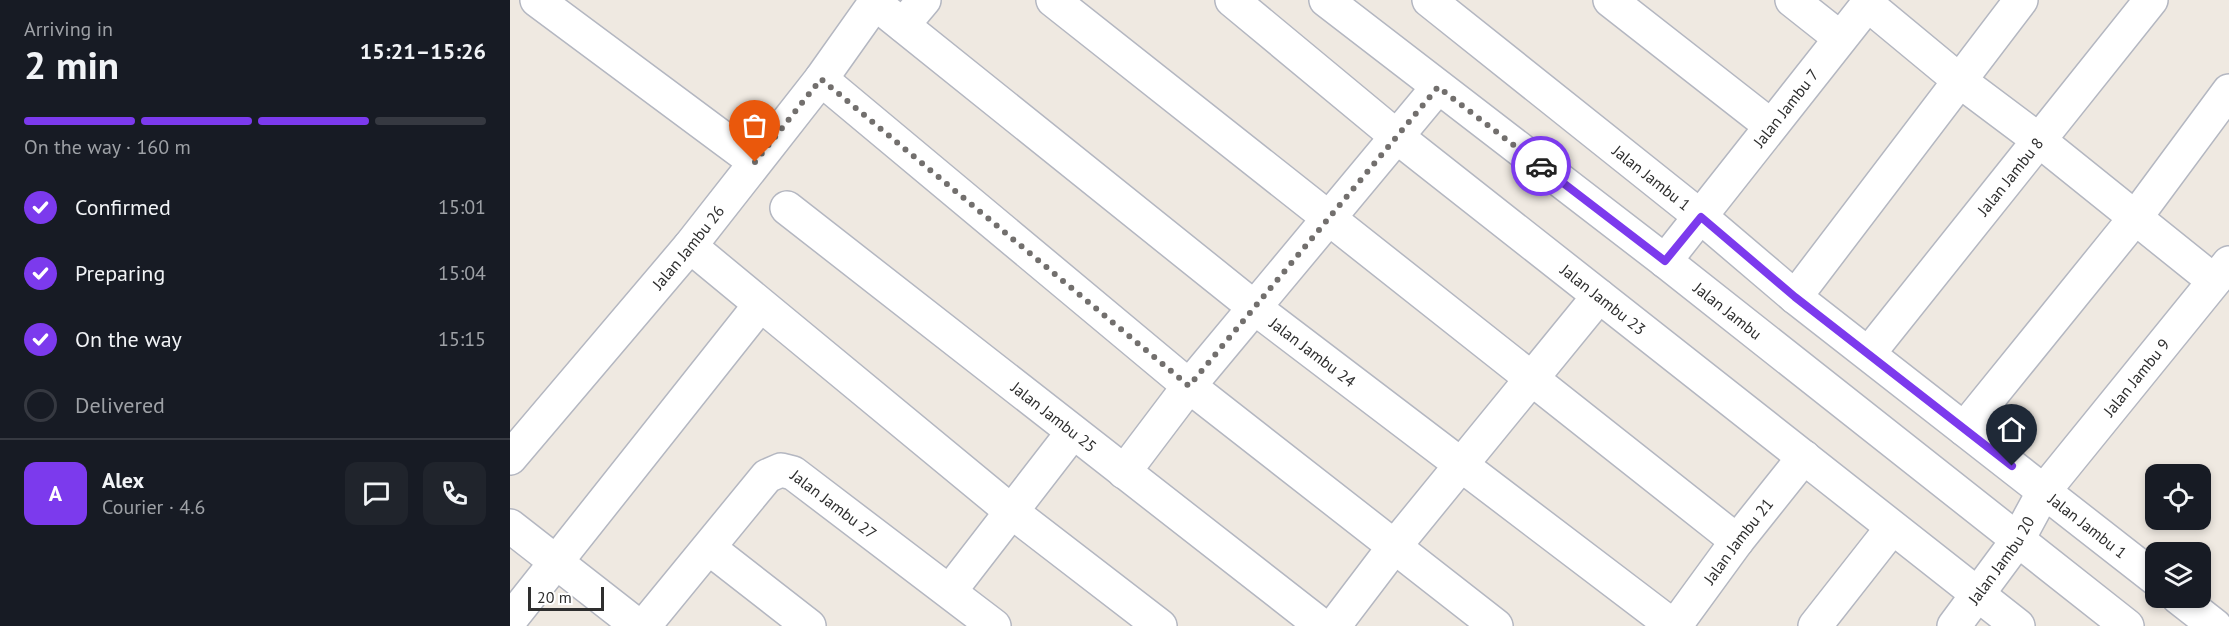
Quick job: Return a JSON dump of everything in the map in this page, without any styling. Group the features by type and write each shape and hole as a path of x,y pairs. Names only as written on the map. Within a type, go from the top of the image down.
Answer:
{"street":[{"path":"537,0 755,162"},
{"path":"903,25 924,0"},
{"path":"1053,0 1737,541"},
{"name":"Jalan Jambu 23","path":"1232,0 1396,136 2018,626"},
{"name":"Jalan Jambu","path":"1326,0 1665,261 2127,626"},
{"path":"1611,0 1771,126"},
{"path":"1792,0 1840,38"},
{"path":"1795,297 2021,0"},
{"name":"Jalan Jambu 8","path":"1869,353 2151,0"},
{"name":"Jalan Jambu 26","path":"510,458 690,246 821,79 876,2"},
{"name":"Jalan Jambu 24","path":"876,2 1256,308 1674,626"},
{"path":"1869,2 1960,81 2040,141 2135,218 2222,272"},
{"name":"Jalan Jambu 7","path":"1665,261 1869,2"},
{"name":"Jalan Jambu 1","path":"1446,5 1795,297 2145,570"},
{"path":"821,79 1189,386 1496,626"},
{"path":"1124,471 1189,386 1438,87"},
{"path":"1964,429 2135,218 2229,91"},
{"name":"Jalan Jambu 25","path":"787,208 1322,626"},
{"path":"690,246 1012,512 1160,626"},
{"name":"Jalan Jambu 9","path":"2044,491 2222,272"},
{"path":"1334,626 1394,547 1464,465 1531,378 1599,296"},
{"path":"510,620 760,305"},
{"path":"951,591 1073,432"},
{"name":"Jalan Jambu 21","path":"1674,626 1737,541 1804,457"},
{"name":"Jalan Jambu 27","path":"644,626 767,476 781,470 792,473 951,591 994,626"},
{"name":"Jalan Jambu 20","path":"1954,626 2017,541 2044,491"},
{"path":"510,526 638,626"},
{"path":"1815,626 1892,528"},
{"path":"709,548 809,626"},
{"path":"2192,608 2215,626"}],"way so far":[{"path":"755,162 821,79 1189,386 1438,87 1541,166"}],"route":[{"path":"1541,166 1665,261 1701,217 1795,297 2012,466"}]}
